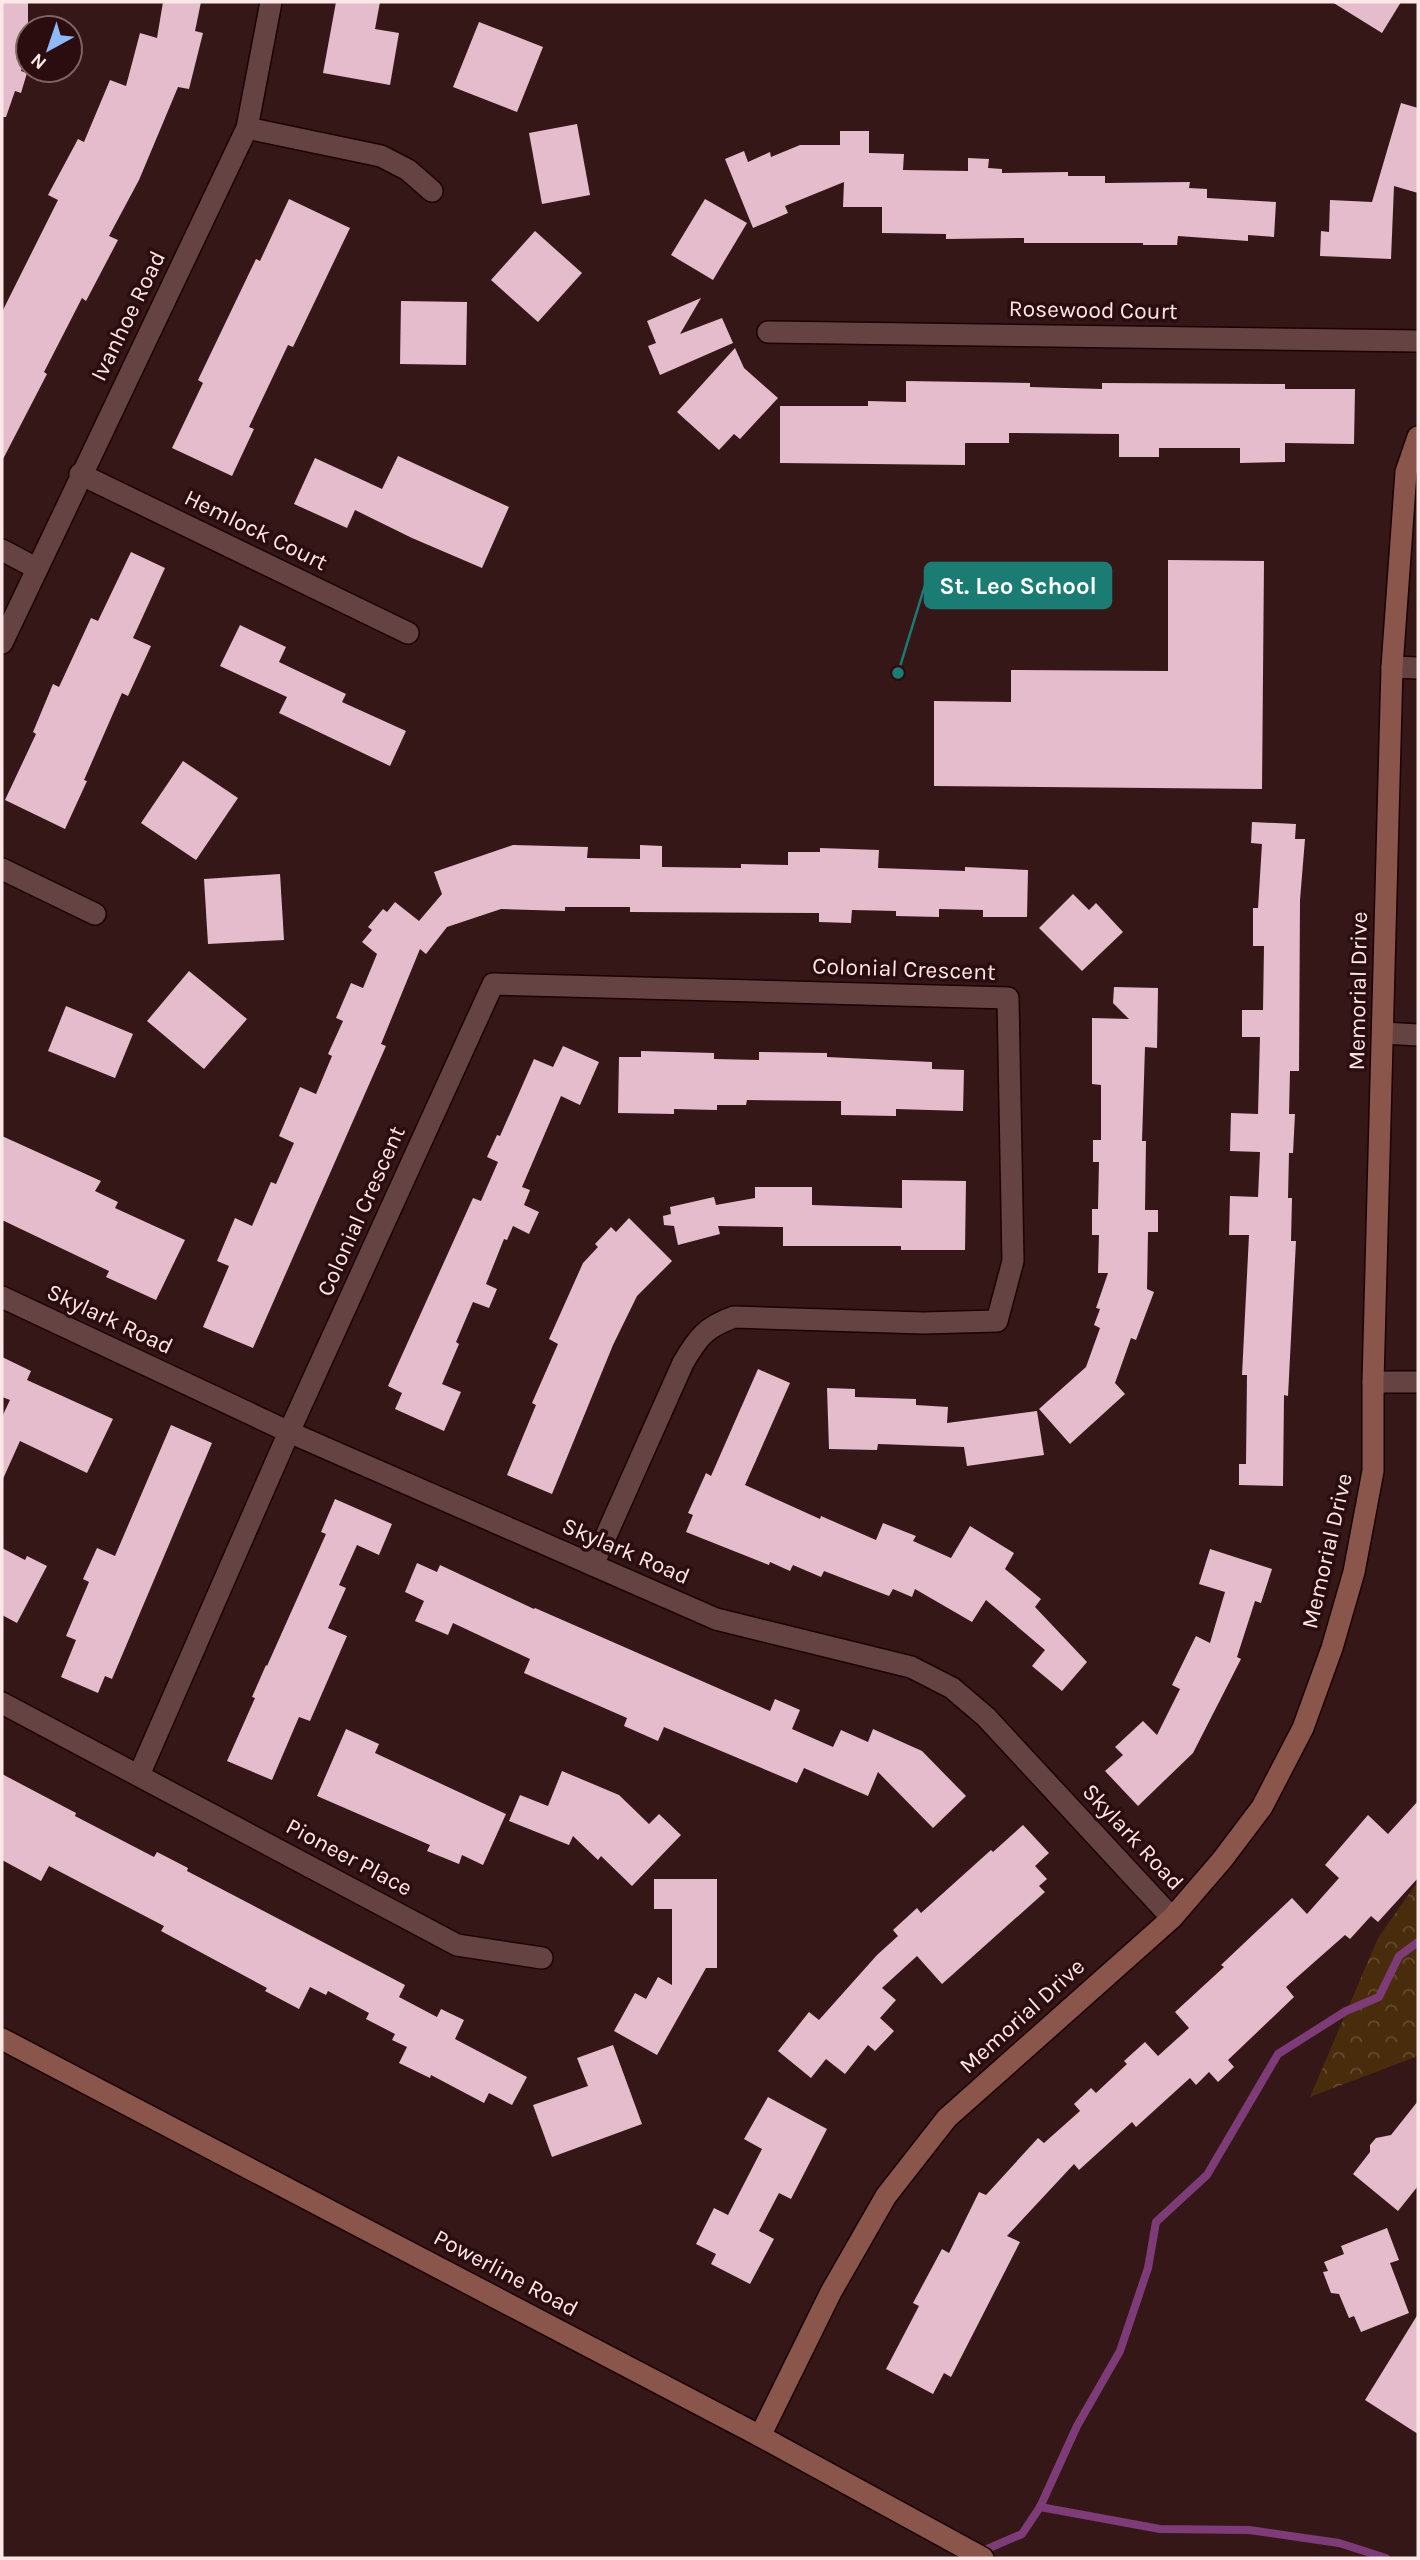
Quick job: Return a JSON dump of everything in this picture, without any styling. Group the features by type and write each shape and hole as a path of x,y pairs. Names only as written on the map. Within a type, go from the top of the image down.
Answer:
{"main road":[{"name":"Memorial Drive","path":"760,2436 831,2292 886,2196 947,2118 1172,1918 1222,1860 1262,1807 1304,1728 1332,1648 1354,1572 1373,1471 1373,1382 1392,667 1406,472 1418,437"},
{"name":"Powerline Road","path":"2,2039 760,2436 983,2558"}],"street":[{"name":"Ivanhoe Road","path":"2,643 80,474 247,128 271,2"},
{"path":"247,128 381,156 408,170 432,191"},
{"name":"Rosewood Court","path":"768,332 1418,341"},
{"name":"Hemlock Court","path":"80,474 408,633"},
{"path":"2,550 36,568"},
{"path":"1392,667 1418,668"},
{"path":"2,869 95,915"},
{"name":"Colonial Crescent","path":"289,1432 493,984 1008,998 1013,1261 997,1321 923,1323 734,1317 714,1324 698,1338 684,1363 593,1566"},
{"path":"1383,1033 1418,1035"},
{"name":"Skylark Road","path":"2,1297 289,1432 716,1619 911,1667 952,1688 986,1717 1172,1918"},
{"path":"1373,1382 1418,1382"},
{"path":"139,1775 289,1432"},
{"name":"Pioneer Place","path":"2,1703 457,1945 542,1958"}],"green space":[{"path":"1418,1881 1418,2056 1310,2097 1378,1938"}],"building":[{"path":"2,2 28,2 28,14 14,14 14,84 24,84 21,93 15,91 6,117 2,117"},
{"path":"163,2 201,2 195,31 203,33 189,89 178,87 139,180 109,236 118,240 86,301 82,298 2,461 2,312 58,200 48,195 78,139 84,142 110,80 126,86 140,33 157,38"},
{"path":"336,2 380,2 375,29 399,33 390,85 323,73"},
{"path":"1332,2 1401,2 1382,33"},
{"path":"479,22 543,47 517,112 453,87"},
{"path":"1401,103 1418,108 1418,193 1394,186 1391,259 1320,256 1321,231 1329,232 1330,200 1372,202"},
{"path":"577,124 590,195 542,204 529,133"},
{"path":"840,131 869,131 869,153 904,154 903,170 968,171 968,158 989,159 988,168 1002,169 1002,173 1068,172 1068,176 1105,176 1105,183 1190,182 1189,188 1207,189 1207,198 1276,202 1274,237 1248,235 1248,241 1178,236 1177,245 1143,245 1024,243 1024,238 946,239 946,234 882,233 882,207 843,207 844,182 785,206 788,213 753,228 725,159 744,151 748,162 770,152 771,157 800,145 840,145"},
{"path":"289,199 350,228 293,347 288,345 249,427 254,429 232,476 172,448 203,383 198,380 256,259 260,261"},
{"path":"705,199 747,223 713,280 671,255"},
{"path":"535,231 582,273 538,322 491,280"},
{"path":"701,298 680,334 722,318 733,343 660,375 648,346 656,343 647,321"},
{"path":"401,301 467,302 466,365 400,364"},
{"path":"735,348 744,368 778,398 740,439 734,434 719,450 677,412"},
{"path":"906,381 1030,383 1030,387 1102,389 1102,383 1285,384 1285,389 1355,389 1354,444 1285,443 1285,462 1240,463 1240,448 1159,448 1159,457 1119,457 1119,434 1009,433 1009,443 965,443 965,465 780,463 780,406 868,406 868,401 906,402"},
{"path":"398,456 509,507 482,568 355,510 347,528 294,504 315,458 382,489"},
{"path":"131,552 165,568 133,638 151,646 128,696 122,693 65,829 5,800 36,734 33,732 53,684 59,687 91,618 98,621"},
{"path":"1168,560 1264,561 1262,789 934,786 934,701 1011,702 1011,670 1168,671"},
{"path":"240,625 286,647 279,662 346,694 342,702 406,731 390,766 279,713 287,697 220,666"},
{"path":"183,761 238,798 196,860 141,823"},
{"path":"1252,822 1296,824 1295,839 1305,839 1300,900 1299,1071 1290,1071 1289,1114 1295,1114 1293,1153 1289,1153 1288,1198 1292,1198 1291,1241 1296,1241 1288,1396 1284,1395 1283,1486 1239,1485 1239,1464 1246,1464 1247,1375 1242,1375 1249,1235 1229,1235 1230,1196 1258,1197 1260,1152 1230,1151 1231,1113 1258,1114 1260,1037 1242,1037 1242,1010 1263,1010 1264,946 1253,946 1253,908 1258,908 1262,844 1251,843"},
{"path":"513,845 588,847 587,858 640,859 640,845 662,846 662,867 741,868 741,864 788,865 788,852 820,852 820,848 879,850 878,868 965,871 965,867 1028,870 1027,917 983,917 983,910 939,909 939,917 896,916 896,911 852,910 851,923 819,922 819,913 630,912 630,907 565,907 565,911 501,909 447,927 426,954 420,949 381,1044 386,1046 253,1348 203,1327 229,1266 217,1261 235,1218 252,1226 271,1182 276,1184 294,1143 279,1136 300,1087 316,1094 332,1056 328,1054 343,1021 336,1018 351,983 363,988 377,954 362,942 372,930 368,927 383,909 387,912 395,902 419,921 442,894 434,872"},
{"path":"280,874 284,940 208,944 204,879"},
{"path":"1073,894 1089,910 1096,903 1123,932 1082,971 1039,928"},
{"path":"189,971 247,1019 204,1069 147,1021"},
{"path":"1114,987 1158,988 1157,1048 1145,1047 1142,1141 1146,1141 1145,1210 1158,1210 1158,1232 1148,1232 1147,1289 1154,1292 1136,1340 1131,1338 1115,1383 1125,1394 1070,1444 1039,1409 1086,1367 1100,1328 1094,1325 1100,1309 1096,1308 1108,1273 1098,1273 1099,1235 1092,1235 1092,1209 1098,1209 1099,1162 1093,1162 1093,1140 1101,1140 1101,1085 1092,1084 1092,1018 1129,1019 1113,1003"},
{"path":"66,1006 133,1034 115,1078 48,1051"},
{"path":"563,1046 599,1062 580,1105 561,1096 522,1187 530,1190 524,1205 539,1212 529,1234 513,1226 507,1240 504,1239 486,1284 497,1289 489,1308 473,1302 456,1342 459,1344 442,1384 461,1392 444,1431 395,1409 402,1393 388,1386 473,1198 481,1201 498,1162 487,1157 497,1135 500,1136 534,1059 553,1067"},
{"path":"641,1051 714,1053 714,1059 759,1060 759,1052 827,1053 827,1057 932,1062 932,1069 964,1070 963,1111 896,1109 896,1116 841,1115 841,1101 747,1100 746,1105 717,1105 717,1110 674,1109 674,1114 618,1113 619,1057 641,1057"},
{"path":"2,1136 101,1181 95,1191 118,1202 115,1208 185,1240 156,1300 106,1277 109,1271 2,1220"},
{"path":"902,1180 966,1181 965,1250 901,1250 901,1246 783,1246 783,1227 718,1226 720,1234 678,1245 674,1226 664,1225 663,1216 671,1214 670,1207 714,1197 716,1205 755,1198 755,1187 812,1187 812,1205 902,1208"},
{"path":"629,1218 672,1261 637,1296 613,1345 552,1494 507,1475 536,1405 532,1403 558,1344 549,1339 583,1263 598,1247 595,1244 611,1227 616,1232"},
{"path":"2,1357 31,1371 27,1380 113,1419 87,1473 20,1441 2,1481 2,1417 10,1400 2,1397"},
{"path":"758,1369 790,1383 745,1485 820,1519 821,1516 876,1540 883,1523 916,1536 913,1541 951,1558 970,1526 1014,1553 1005,1569 1041,1599 1035,1607 1087,1662 1062,1691 1032,1666 1045,1650 986,1600 972,1622 915,1589 912,1597 893,1589 889,1596 824,1571 821,1577 793,1565 790,1571 770,1562 769,1565 686,1532 693,1515 688,1513 706,1473 711,1476"},
{"path":"827,1388 855,1389 855,1397 916,1399 916,1405 948,1407 947,1423 1037,1411 1044,1455 967,1466 964,1447 878,1444 877,1450 829,1449"},
{"path":"171,1425 212,1443 112,1679 105,1676 98,1693 61,1677 76,1640 66,1636 89,1582 83,1579 97,1548 115,1556"},
{"path":"335,1499 392,1524 379,1555 357,1545 339,1585 346,1588 328,1628 347,1636 310,1721 299,1717 272,1780 227,1761 255,1698 252,1697 326,1534 321,1532"},
{"path":"2,1548 25,1560 27,1556 47,1566 17,1623 2,1615"},
{"path":"1210,1549 1272,1569 1261,1603 1255,1601 1237,1657 1241,1659 1193,1753 1138,1806 1105,1771 1123,1755 1115,1747 1143,1721 1157,1735 1180,1689 1172,1685 1196,1636 1210,1643 1225,1592 1199,1584"},
{"path":"417,1563 437,1572 440,1565 534,1609 770,1711 775,1699 800,1710 792,1729 833,1747 841,1730 868,1742 873,1729 922,1751 966,1796 933,1828 878,1772 868,1796 804,1768 797,1783 664,1727 658,1741 624,1726 627,1718 524,1673 530,1659 453,1623 448,1635 415,1621 424,1601 405,1592"},
{"path":"346,1729 379,1744 375,1753 506,1814 483,1865 462,1855 459,1864 427,1851 430,1845 317,1796"},
{"path":"562,1771 619,1795 649,1824 659,1814 681,1835 632,1886 601,1856 598,1860 573,1836 569,1845 509,1821 520,1795 548,1806"},
{"path":"2,1774 76,1813 75,1816 154,1857 157,1852 188,1868 187,1871 405,1985 399,1997 437,2017 441,2009 464,2020 455,2039 527,2077 512,2105 489,2093 484,2103 431,2075 430,2078 399,2063 407,2047 392,2040 395,2034 366,2019 369,2013 328,1991 326,1995 310,1987 299,2009 265,1991 267,1988 161,1931 164,1926 49,1866 41,1881 2,1860"},
{"path":"1418,1801 1418,1878 1378,1922 1371,1916 1350,1939 1345,1935 1286,1987 1294,1997 1228,2060 1234,2067 1218,2082 1209,2072 1196,2085 1190,2078 1136,2127 1132,2122 1079,2170 1074,2164 1007,2236 1020,2242 951,2377 944,2373 933,2394 886,2369 919,2306 913,2303 942,2249 949,2253 979,2192 986,2195 1038,2138 1044,2143 1080,2111 1074,2104 1091,2088 1096,2093 1127,2064 1124,2061 1145,2042 1158,2056 1189,2028 1175,2012 1292,1898 1307,1914 1339,1878 1325,1865 1368,1815 1388,1834"},
{"path":"1023,1825 1049,1853 1035,1866 1047,1879 1039,1886 1045,1892 942,1984 917,1956 882,1988 896,2000 880,2018 894,2031 875,2051 868,2045 845,2074 826,2059 811,2078 778,2051 809,2012 819,2020 877,1955 898,1936 893,1930 917,1908 921,1913"},
{"path":"654,1879 717,1879 717,1968 706,1968 657,2055 614,2031 635,1993 646,1999 658,1977 672,1985 672,1909 654,1909"},
{"path":"613,2045 642,2124 552,2157 533,2105 588,2086 577,2058"},
{"path":"768,2097 827,2129 791,2199 779,2193 759,2231 774,2239 750,2284 711,2264 716,2254 696,2244 714,2208 728,2215 762,2149 744,2139"},
{"path":"1418,2101 1418,2186 1398,2211 1353,2174 1370,2152 1370,2145 1376,2138 1391,2135"},
{"path":"1387,2228 1399,2260 1390,2263 1409,2313 1361,2332 1354,2316 1349,2318 1339,2294 1331,2293 1323,2272 1328,2271 1324,2262 1344,2254 1341,2246"},
{"path":"1418,2314 1418,2434 1365,2400"}],"waterway":[{"path":"980,2552 1022,2534 1040,2507 1077,2426 1120,2351 1148,2268 1156,2222 1207,2175 1278,2054 1346,2011 1379,1997 1399,1956 1418,1942"},
{"path":"1040,2507 1160,2529 1249,2530 1339,2543 1386,2558"}],"place":[{"name":"St. Leo School","path":"898,673"}]}
